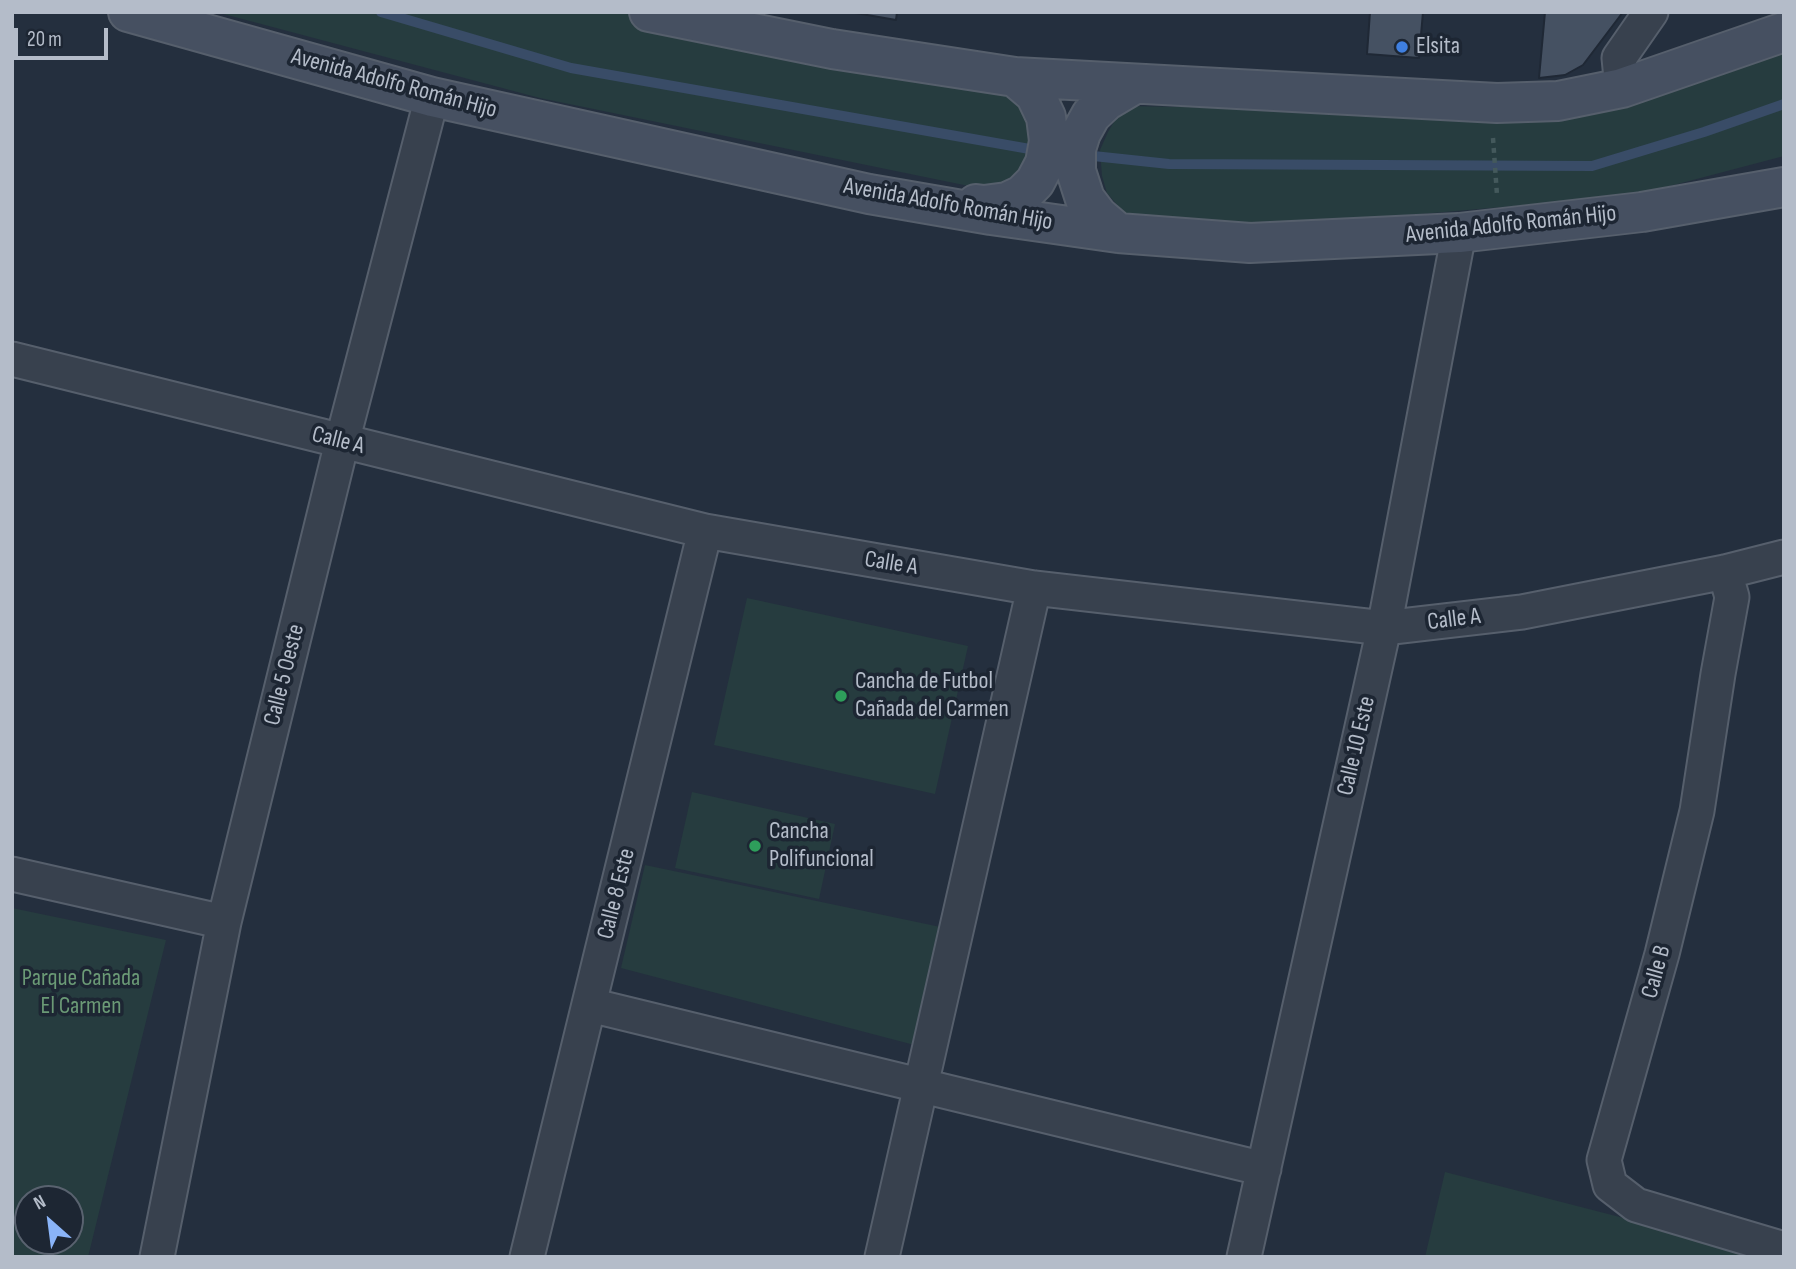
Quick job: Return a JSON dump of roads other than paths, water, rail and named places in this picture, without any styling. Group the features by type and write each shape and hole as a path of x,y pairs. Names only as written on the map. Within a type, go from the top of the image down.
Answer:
{"main road":[{"name":"Avenida Adolfo Román Hijo","path":"128,12 432,97 869,194 991,215 1108,225 1250,243 1459,233 1642,212 1784,187"},
{"path":"649,12 708,19 832,49 1021,81 1124,90 1497,103 1558,101 1622,88 1784,32"},
{"path":"869,194 908,192 984,205 1007,202 1029,190 1045,163 1049,128 1041,105 1021,81"},
{"path":"1108,225 1085,199 1078,181 1076,149 1086,122 1097,108 1124,90"}],"street":[{"path":"1622,88 1619,58 1651,12"},
{"name":"Calle 5 Oeste","path":"158,1257 224,922 342,442 432,97"},
{"name":"Calle 10 Este","path":"1244,1257 1384,628 1459,233"},
{"name":"Calle A","path":"12,359 705,531 1034,587 1384,628 1522,612 1725,572 1784,557"},
{"name":"Calle 8 Este","path":"527,1257 705,531"},
{"name":"Calle B","path":"1725,572 1732,597 1698,811 1662,954 1604,1160 1610,1185 1636,1205 1784,1249"},
{"path":"883,1257 1034,587"},
{"path":"12,874 224,922"},
{"path":"590,1005 1264,1169"}],"waterway":[{"path":"381,12 571,68 1041,151"},
{"path":"1084,155 1169,164 1592,166 1784,104"}],"place":[{"name":"Elsita","path":"1402,47"},
{"name":"Cancha de Futbol Cañada del Carmen","path":"841,696"},
{"name":"Cancha Polifuncional","path":"755,846"}],"park label":[{"name":"Parque Cañada El Carmen","path":"81,993"}]}
